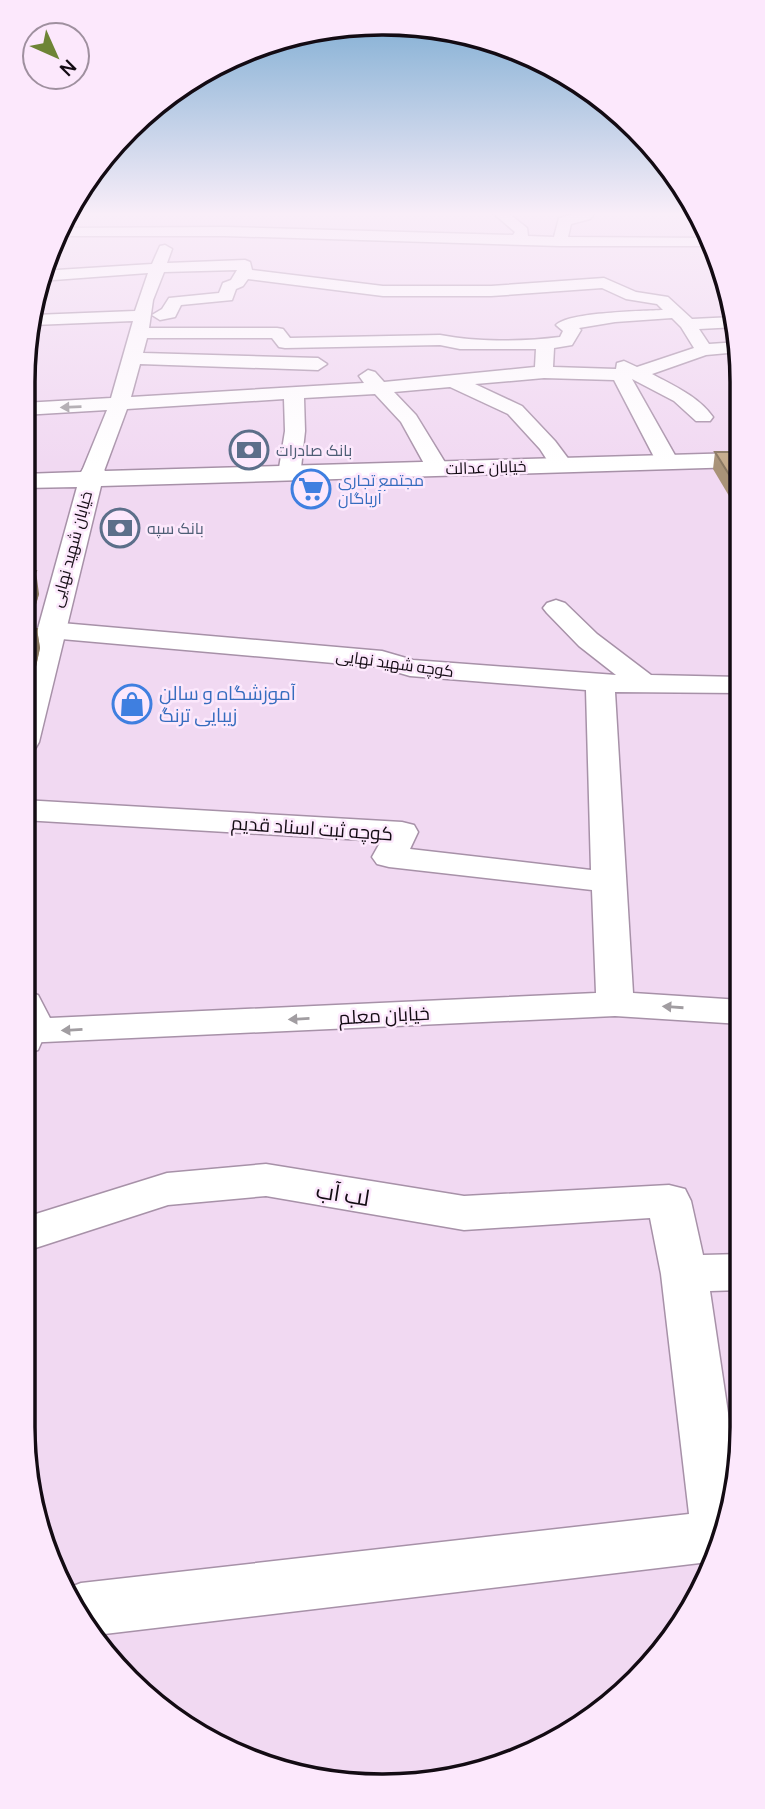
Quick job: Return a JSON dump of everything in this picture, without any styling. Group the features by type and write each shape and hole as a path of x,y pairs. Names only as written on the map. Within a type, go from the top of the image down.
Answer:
{"main road":[{"name":"خیابان عدالت","path":"35,480 91,475 290,468 665,457 730,458"},
{"name":"خیابان عدالت","path":"35,474 91,475 730,458"},
{"name":"خیابان شهید نهایی","path":"35,692 91,475"}],"street":[{"path":"91,475 118,405 147,316 150,296"},
{"path":"41,320 147,316 169,313 175,301 226,296"},
{"path":"376,308 381,296"},
{"path":"635,296 662,300 684,319 704,350"},
{"path":"45,304 277,333 285,342 370,334 460,344 545,344 566,341 628,374 681,397 702,417"},
{"path":"566,341 572,330 565,325 615,317 724,321"},
{"path":"370,334 357,364 409,419 435,464"},
{"path":"544,372 545,344"},
{"path":"35,408 118,405 294,391 457,383 544,372 628,374 704,350 728,348"},
{"path":"133,358 343,364"},
{"path":"628,374 665,457"},
{"path":"457,383 515,410 548,445 559,461"},
{"path":"290,468 295,431 294,391"},
{"path":"556,608 588,640 645,684"},
{"name":"کوچه شهید نهایی","path":"50,630 382,659 410,668 600,683 730,685"},
{"path":"600,683 615,1004"},
{"name":"کوچه ثبت اسناد قدیم","path":"35,811 402,832 389,857 609,882"},
{"name":"خیابان معلم","path":"35,1025 615,1004 730,1011"},
{"name":"لب آب","path":"35,1231 167,1189 266,1180 464,1213 669,1202 684,1274"},
{"path":"717,1520 684,1274 730,1272"},
{"path":"88,1609 710,1543"}],"building":[{"path":"715,452 730,452 730,476"}],"place":[{"name":"بانک صادرات","path":"249,450"},
{"name":"مجتمع تجاری آریاگان","path":"311,489"},
{"name":"بانک سپه","path":"120,528"},
{"name":"آموزشگاه و سالن زیبایی ترنگ","path":"132,704"}]}
